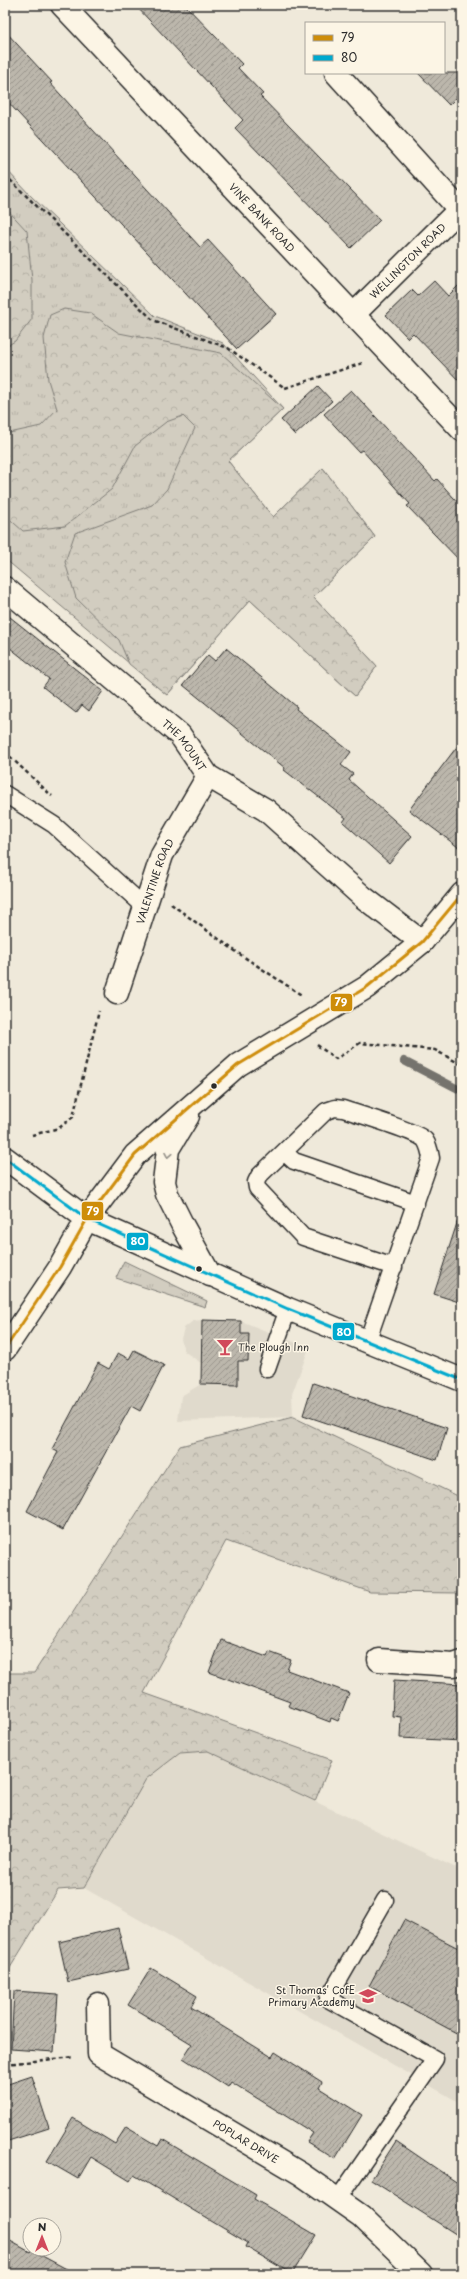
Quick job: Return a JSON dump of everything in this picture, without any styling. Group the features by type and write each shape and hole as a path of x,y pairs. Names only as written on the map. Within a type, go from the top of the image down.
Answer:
{"street":[{"name":"VINE BANK ROAD","path":"62,5 462,430"},
{"path":"337,74 461,208"},
{"name":"WELLINGTON ROAD","path":"353,315 461,208"},
{"name":"THE MOUNT","path":"5,588 180,735 208,776 266,810 363,897 422,942"},
{"name":"VALENTINE ROAD","path":"117,993 144,906 162,855 208,776"},
{"path":"5,1349 60,1267 87,1219 135,1155 200,1096 238,1065 366,988 422,942 462,894"},
{"path":"200,1096 168,1149 164,1182 167,1194 210,1275"},
{"path":"5,1158 87,1219 288,1309 462,1380"},
{"path":"379,1660 459,1664"},
{"path":"98,2004 99,2054"},
{"name":"POPLAR DRIVE","path":"99,2054 301,2174 361,2216 421,2274"}],"lane":[{"path":"5,794 54,824 144,906"},
{"path":"367,1342 394,1267 431,1158 430,1148 425,1139 343,1109 336,1108 326,1111 259,1176 256,1182 257,1188 303,1237 394,1267"},
{"path":"284,1152 294,1161 416,1203"},
{"path":"266,1369 288,1309"},
{"path":"337,2200 435,2059 328,1999 385,1900"}],"path":[{"path":"5,175 153,320 228,348 285,388 390,354"},
{"path":"189,918 307,999"},
{"path":"32,1135 59,1128 73,1117 102,1000 117,993"},
{"path":"316,1042 318,1048 336,1058 360,1043 435,1050 462,1065"},
{"path":"5,2064 99,2054"}],"shaded area":[{"path":"193,1321 241,1321 309,1348 292,1394 293,1417 178,1421 181,1396 201,1384 201,1363 184,1351 181,1339 184,1328"},
{"name":"St Thomas' CofE Primary Academy","path":"208,1751 454,1867 462,1868 462,2104 84,1888 146,1779 180,1753"}],"green space":[{"path":"5,168 30,195 155,316 223,343 283,409 228,461 273,517 323,468 375,537 313,597 377,666 355,696 250,600 167,695 5,559"},
{"path":"5,207 27,231 32,280 32,319 15,341 5,347"},
{"path":"64,309 90,313 119,333 221,353 283,409 228,461 273,517 323,468 375,537 313,597 377,666 355,696 250,600 167,695 129,664 119,640 76,598 65,562 75,533 152,505 167,489 195,428 183,416 166,422 135,446 112,489 65,526 23,531 5,515 5,434 41,426 57,409 48,380 44,338 50,315"},
{"path":"124,1261 207,1301 205,1307 116,1278"},
{"path":"293,1417 462,1498 462,1593 370,1592 226,1541 144,1693 332,1760 315,1801 208,1751 180,1753 146,1779 84,1888 58,1890 5,1976 5,1673 34,1673 180,1446"}],"building":[{"path":"135,5 185,5 242,64 238,68 263,94 260,96 380,220 351,248 235,128 243,120"},
{"path":"5,31 52,82 50,83 200,247 208,240 276,314 237,349 5,99"},
{"path":"462,73 462,92 449,105 419,74"},
{"path":"434,281 448,296 462,282 462,384 413,333 408,338 386,315 412,290 418,296"},
{"path":"318,386 332,401 295,435 281,420"},
{"path":"351,390 435,481 437,479 462,507 462,563 407,506 410,504 362,450 359,452 324,414"},
{"path":"5,613 103,691 89,711 82,705 76,713 43,687 49,679 5,644"},
{"path":"226,648 297,707 296,709 351,752 341,765 353,774 349,780 412,836 389,863 343,822 346,818 284,770 285,768 183,685 208,655 215,661"},
{"path":"462,740 462,850 409,810"},
{"path":"458,1220 462,1221 462,1303 434,1294"},
{"name":"The Plough Inn","path":"202,1320 241,1321 241,1334 249,1334 248,1361 238,1361 238,1385 201,1384"},
{"path":"134,1350 164,1365 140,1411 131,1406 63,1530 27,1511 58,1452 52,1449 98,1363 109,1369 118,1353 129,1359"},
{"path":"313,1383 447,1428 437,1460 303,1415"},
{"path":"221,1640 267,1657 269,1652 291,1660 287,1670 349,1693 338,1721 331,1718 330,1722 288,1706 290,1702 209,1672"},
{"path":"394,1680 462,1684 462,1741 400,1738 401,1717 392,1716"},
{"path":"404,1920 462,1950 462,2036 369,1986"},
{"path":"118,1928 128,1969 68,1982 59,1942"},
{"path":"151,1968 197,1996 191,2007 272,2057 275,2052 322,2082 319,2088 362,2115 335,2159 307,2142 313,2133 231,2082 228,2087 183,2058 192,2044 128,2005"},
{"path":"14,1991 58,1994 54,2052 11,2049"},
{"path":"32,2076 49,2128 5,2142 5,2085"},
{"path":"73,2118 115,2144 126,2127 158,2146 162,2139 256,2195 254,2199 316,2235 292,2274 246,2247 248,2243 134,2175 130,2181 91,2157 78,2179 47,2161"},
{"path":"396,2141 462,2186 462,2238 371,2180"},
{"path":"5,2238 22,2248 22,2257 44,2257 76,2274 5,2274"}],"waterway":[{"path":"404,1061 462,1091"}],"transit line":[{"name":"79","path":"5,1349 60,1267 87,1219 135,1155 238,1065 367,987 422,942 462,894"},
{"name":"80","path":"5,1158 87,1219 288,1309 462,1380"}],"place":[{"name":"The Plough Inn","path":"225,1347"},
{"name":"St Thomas' CofE Primary Academy","path":"368,1996"}]}
